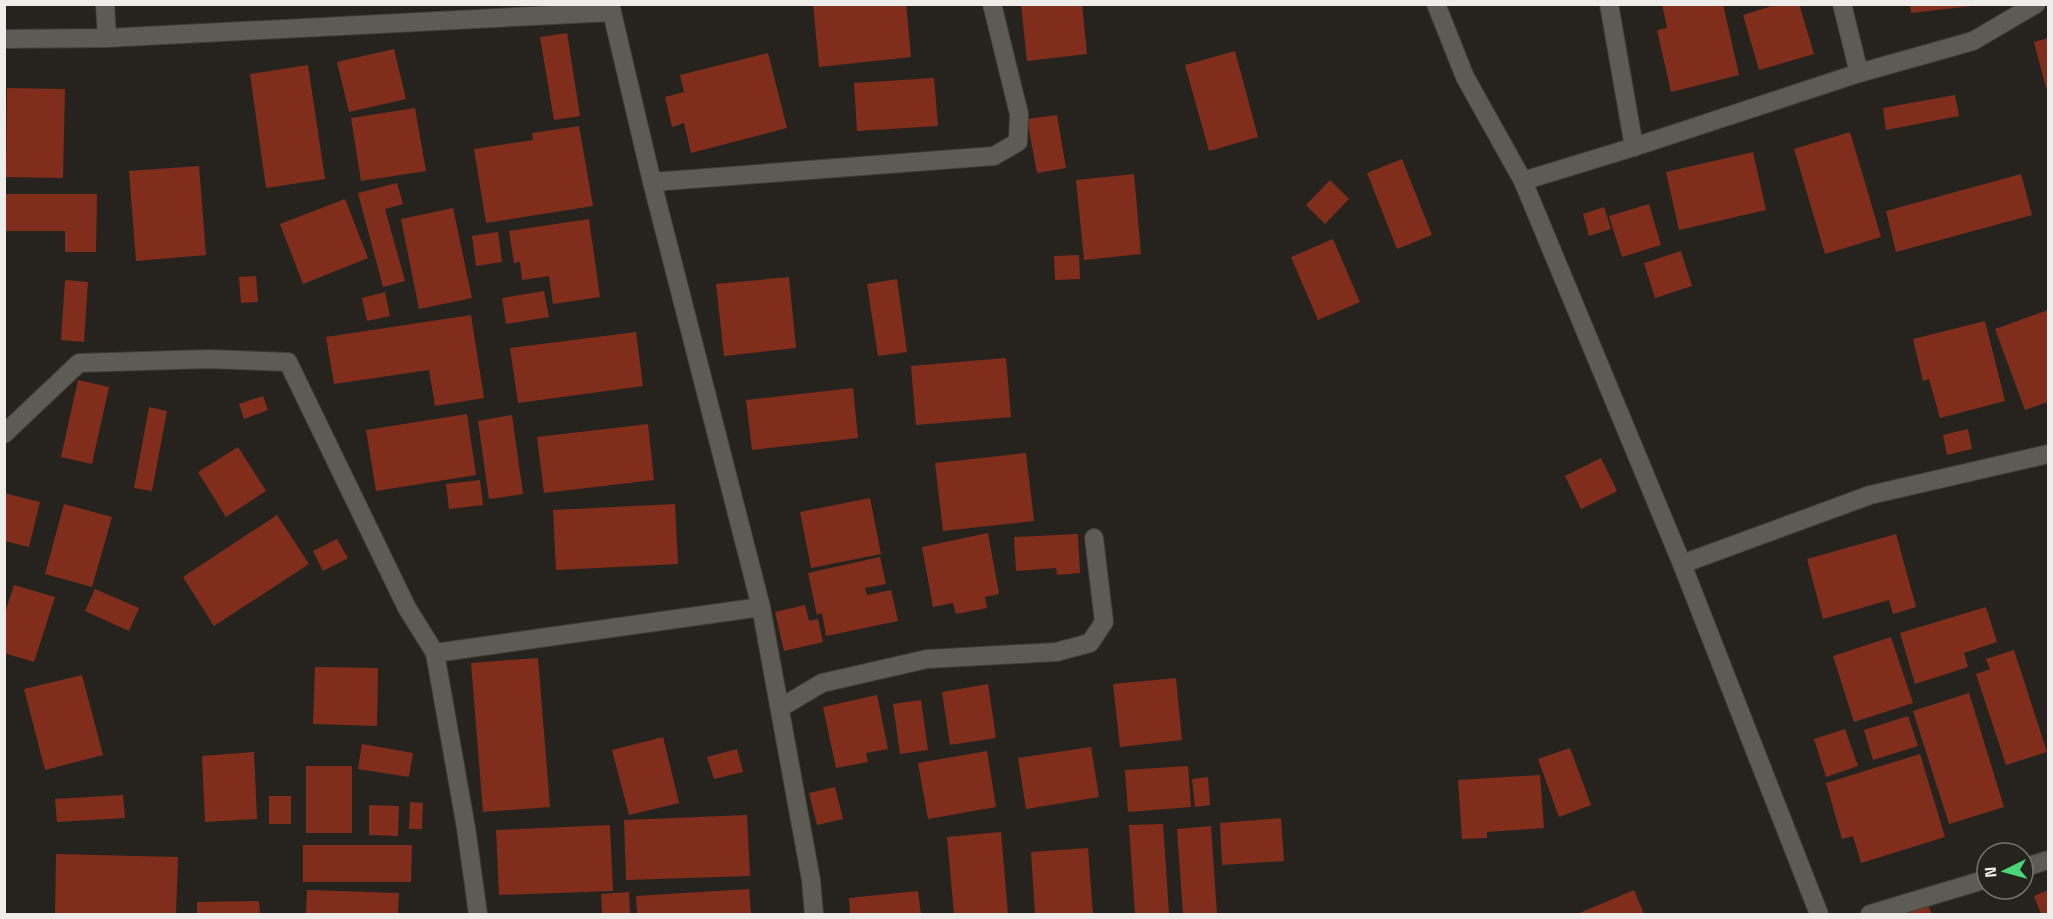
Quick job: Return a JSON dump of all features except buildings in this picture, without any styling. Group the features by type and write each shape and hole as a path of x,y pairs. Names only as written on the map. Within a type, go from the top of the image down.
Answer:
{"street":[{"path":"105,4 107,38"},
{"path":"652,182 994,156 1018,142 1019,114 992,4"},
{"path":"1436,4 1465,76 1523,181 1682,564 1819,915"},
{"path":"1609,4 1634,147"},
{"path":"1842,4 1859,73"},
{"path":"1523,181 1859,73 1973,41 2036,4"},
{"path":"4,39 107,38 611,8 652,182 761,607 811,880 814,915"},
{"path":"4,434 79,363 208,359 288,362 407,608 435,653 466,828 478,915"},
{"path":"1682,564 1870,495 2049,454"},
{"path":"780,708 822,683 927,659 1056,652 1090,643 1104,622 1094,538"},
{"path":"435,653 761,607"},
{"path":"1870,915 1975,883"}]}
